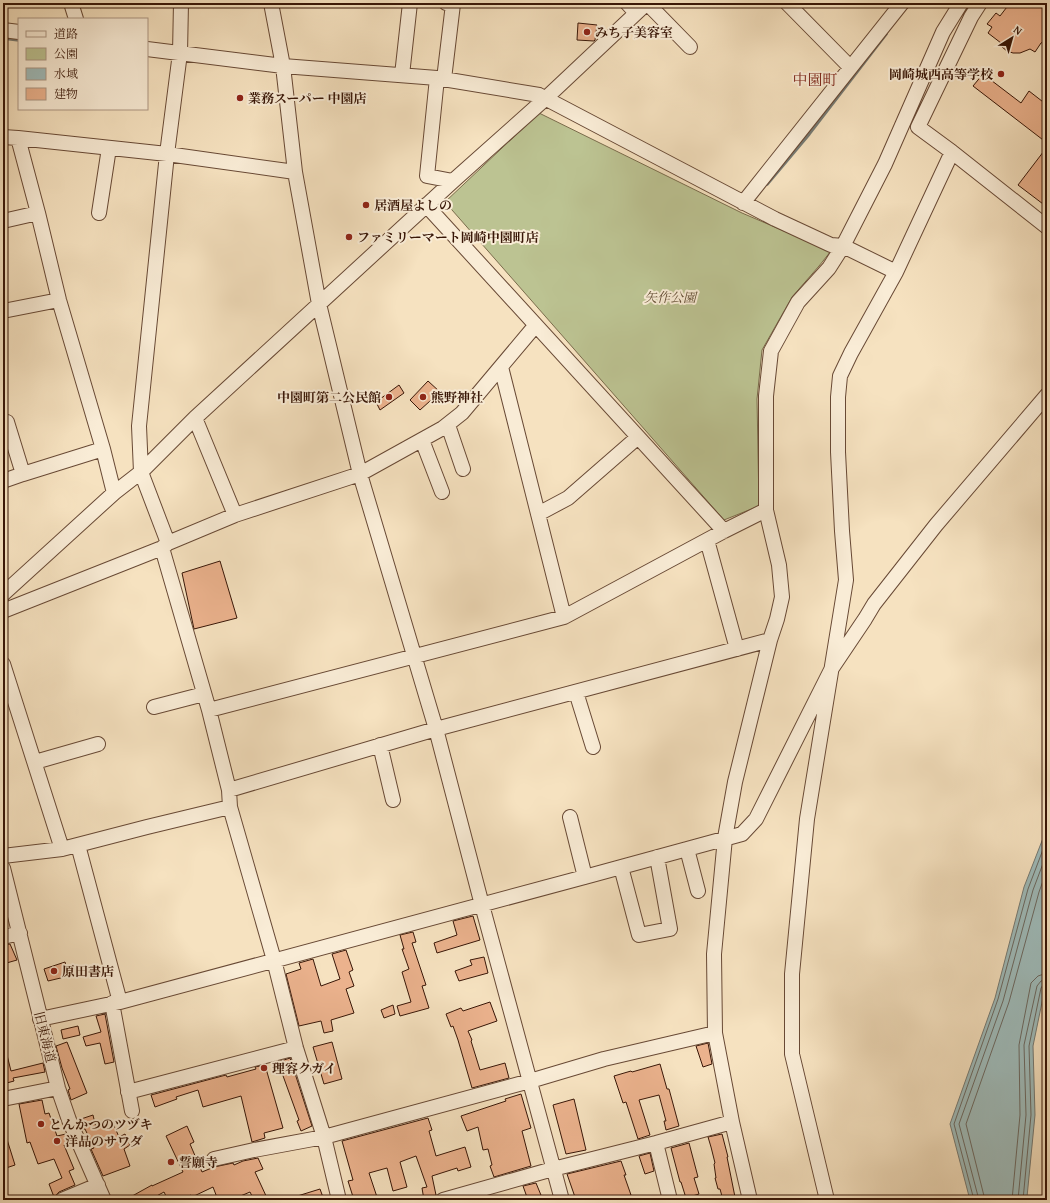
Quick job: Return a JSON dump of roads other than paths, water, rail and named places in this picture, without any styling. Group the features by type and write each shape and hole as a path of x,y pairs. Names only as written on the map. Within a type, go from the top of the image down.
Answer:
{"street":[{"path":"71,3 76,18"},
{"path":"181,3 180,54 167,154 139,426 141,472 165,545 229,790 230,807 274,960 296,1048 324,1137 339,1200"},
{"path":"271,3 283,66 295,172 319,304 360,474 436,729 562,1200"},
{"path":"402,75 410,3"},
{"path":"446,3 453,4 427,176 453,181"},
{"path":"4,590 114,493 141,472 195,418 426,205 546,98 631,8 647,3 690,47"},
{"path":"787,3 850,67"},
{"path":"743,203 902,3"},
{"path":"750,1200 732,1122 715,1033 714,954 725,838 735,782 782,597 779,565 766,510 766,396 771,351 798,302 829,268 843,246 884,164 924,78 943,32 961,3"},
{"path":"980,3 971,17 918,127 1047,227"},
{"path":"3,30 18,32"},
{"path":"148,49 283,66 441,79 539,95 743,203 831,245 843,246 896,272"},
{"path":"3,137 167,154 295,172"},
{"path":"18,138 38,213 58,300 103,450 114,493"},
{"path":"99,213 108,148"},
{"path":"827,1200 792,1054 792,974 806,819 846,580 838,452 838,397 840,376 851,353 896,272 952,152"},
{"path":"426,205 724,531"},
{"path":"3,221 38,213"},
{"path":"3,311 58,300"},
{"path":"3,610 165,545 235,515 360,474 448,425 462,413 535,326"},
{"path":"501,367 564,617"},
{"path":"40,1019 116,1003 742,834 756,818 832,668 874,604 920,544 1047,395"},
{"path":"195,418 235,515"},
{"path":"3,424 7,422 23,474"},
{"path":"448,425 463,469"},
{"path":"538,514 568,498 638,437"},
{"path":"422,440 442,492"},
{"path":"3,481 103,450"},
{"path":"209,710 564,617 706,540 766,510"},
{"path":"706,540 737,649"},
{"path":"229,790 436,729 770,640"},
{"path":"3,664 62,849"},
{"path":"576,692 593,747"},
{"path":"154,707 204,694"},
{"path":"35,762 98,744"},
{"path":"380,745 393,800"},
{"path":"3,856 62,849 230,807"},
{"path":"570,817 585,877"},
{"path":"78,845 116,1003 132,1111"},
{"path":"687,849 698,891"},
{"path":"621,867 639,935 670,929 657,857"},
{"name":"旧東海道","path":"3,868 58,1088 69,1120 104,1200"},
{"path":"3,937 20,933"},
{"path":"214,1159 324,1137 530,1081 604,1059 715,1033"},
{"path":"128,1092 296,1048"},
{"path":"3,1099 58,1088"},
{"path":"443,1200 482,1195 553,1169 732,1122"},
{"path":"656,1143 670,1200"},
{"path":"62,1200 98,1186"}],"water":[{"path":"1047,828 1047,978 1033,1046 1035,1115 1027,1200 970,1200 950,1124 995,998 1024,887"}],"waterway":[{"path":"767,184 809,134 886,34"},
{"path":"3,38 18,40"}],"place":[{"name":"みち子美容室","path":"587,32"},
{"name":"岡崎城西高等学校","path":"1001,74"},
{"name":"業務スーパー 中園店","path":"240,98"},
{"name":"居酒屋よしの","path":"366,205"},
{"name":"ファミリーマート岡崎中園町店","path":"349,237"},
{"name":"中園町第二公民館","path":"389,397"},
{"name":"熊野神社","path":"423,397"},
{"name":"原田書店","path":"54,971"},
{"name":"理容クガイ","path":"264,1068"},
{"name":"とんかつのツヅキ","path":"41,1124"},
{"name":"洋品のサワダ","path":"57,1141"},
{"name":"誓願寺","path":"171,1162"}],"district":[{"name":"中園町","path":"815,79"}],"park label":[{"name":"矢作公園","path":"670,297"}]}
